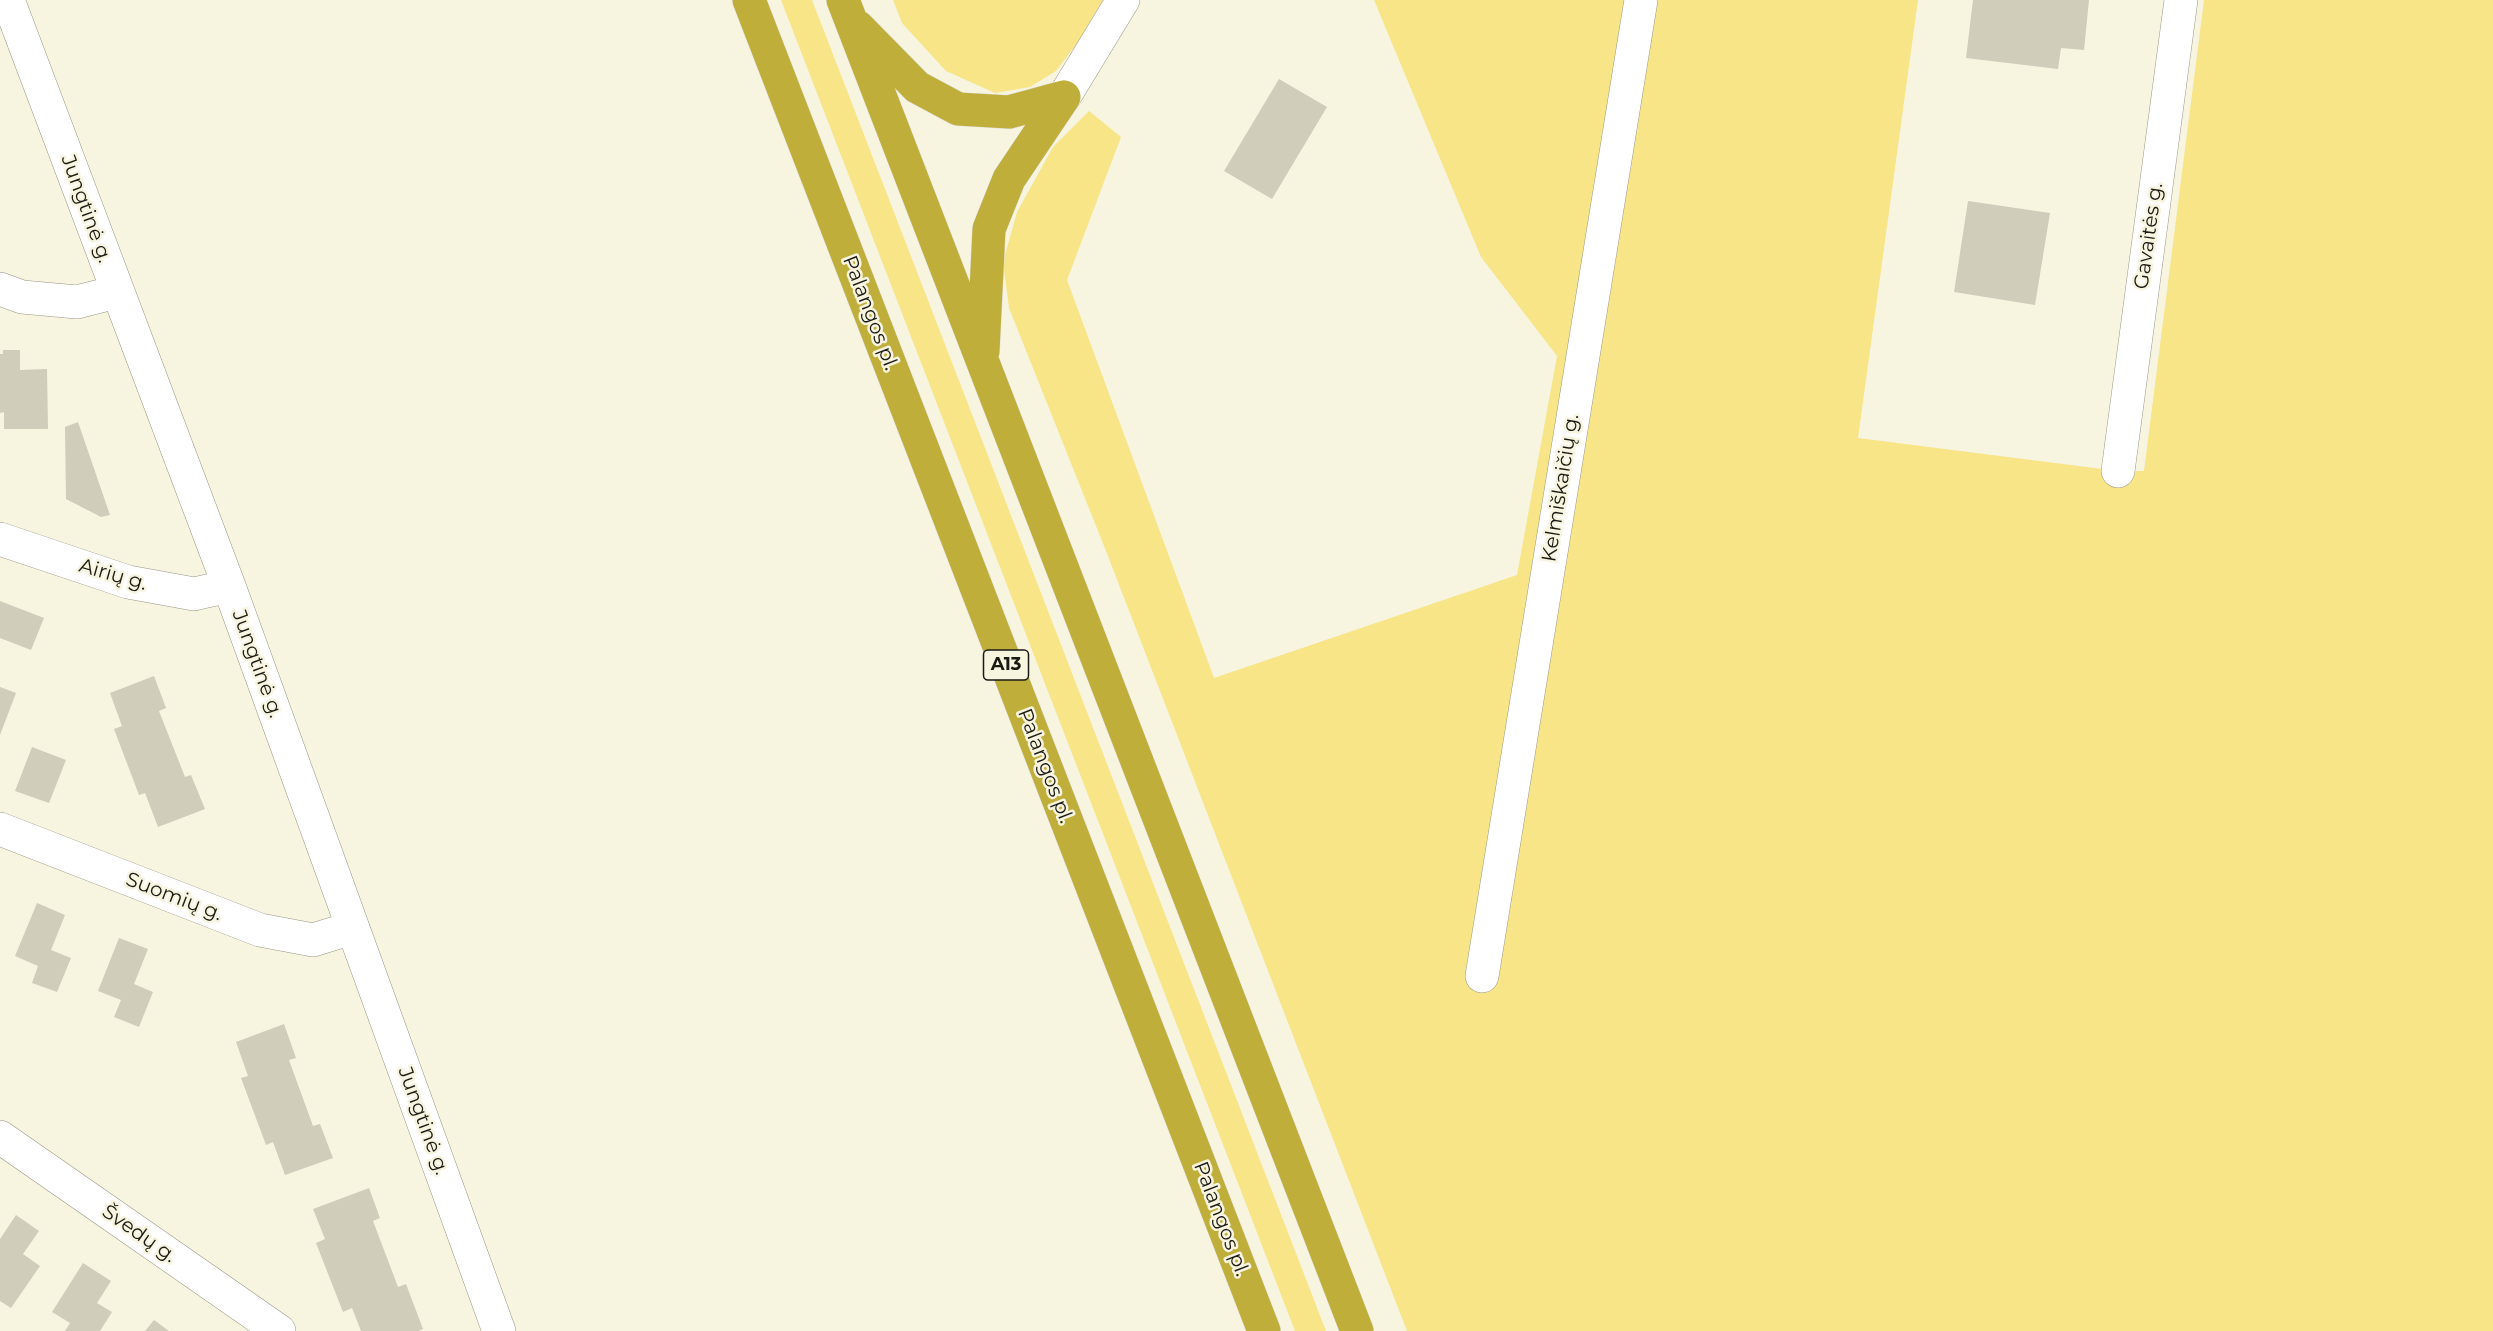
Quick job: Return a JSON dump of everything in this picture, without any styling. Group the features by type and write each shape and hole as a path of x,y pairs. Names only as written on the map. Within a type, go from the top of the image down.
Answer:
{"highway":[{"name":"Palangos pl.","path":"749,0 1264,1331"},
{"path":"846,9 918,87 958,109 1009,112 1064,97"},
{"path":"846,9 1358,1331"},
{"path":"983,362 989,230 1009,179 1064,97"}],"street":[{"name":"Jungtinė g.","path":"8,0 116,292 229,585 499,1331"},
{"path":"1064,97 1123,0"},
{"name":"Kelmiškaičių g.","path":"1482,976 1641,0"},
{"name":"Gavaitės g.","path":"2118,471 2181,0"},
{"path":"0,290 22,297 77,302 116,292"},
{"name":"Airių g.","path":"0,539 128,582 194,594 229,585"},
{"name":"Suomių g.","path":"0,829 260,930 313,940 352,928"},
{"name":"Švedų g.","path":"0,1137 279,1331"}],"shaded area":[{"path":"781,0 812,0 1326,1331 1295,1331"},
{"path":"893,0 1103,0 1078,42 1056,71 1030,87 995,93 946,71 902,23"},
{"path":"1374,0 1918,0 1858,438 2118,471 2144,471 2204,0 2493,0 2493,1331 1407,1331 1106,551 1009,308 1003,262 1017,212 1053,147 1089,111 1121,137 1067,280 1214,678 1517,575 1557,356 1481,257"}],"building":[{"path":"1973,0 2089,0 2084,50 2061,48 2058,69 1966,58"},
{"path":"1279,79 1327,107 1272,199 1224,171"},
{"path":"1968,201 2050,213 2035,305 1954,292"},
{"path":"3,350 20,350 20,370 47,369 48,429 4,429 4,412 0,413 0,354 3,354"},
{"path":"78,422 110,515 101,517 66,499 65,427"},
{"path":"0,601 44,618 31,650 0,638"},
{"path":"154,676 166,708 159,711 185,777 191,775 205,809 158,827 145,793 139,795 114,729 122,726 110,693"},
{"path":"0,687 16,693 0,735"},
{"path":"32,747 66,760 49,803 15,791"},
{"path":"37,903 65,915 51,950 71,958 57,992 32,983 38,966 15,956"},
{"path":"119,938 148,949 134,984 153,992 139,1027 114,1017 121,1000 98,991"},
{"path":"284,1024 296,1058 289,1060 313,1126 320,1124 333,1158 285,1175 273,1142 266,1145 241,1078 248,1076 236,1042"},
{"path":"369,1188 380,1218 373,1221 398,1287 406,1284 423,1329 418,1331 361,1331 352,1308 343,1312 316,1243 325,1239 313,1209"},
{"path":"16,1215 39,1231 23,1254 40,1266 11,1308 0,1301 0,1239"},
{"path":"83,1263 111,1281 97,1303 112,1312 100,1331 65,1331 70,1323 52,1312"},
{"path":"154,1320 169,1331 145,1331"}]}
